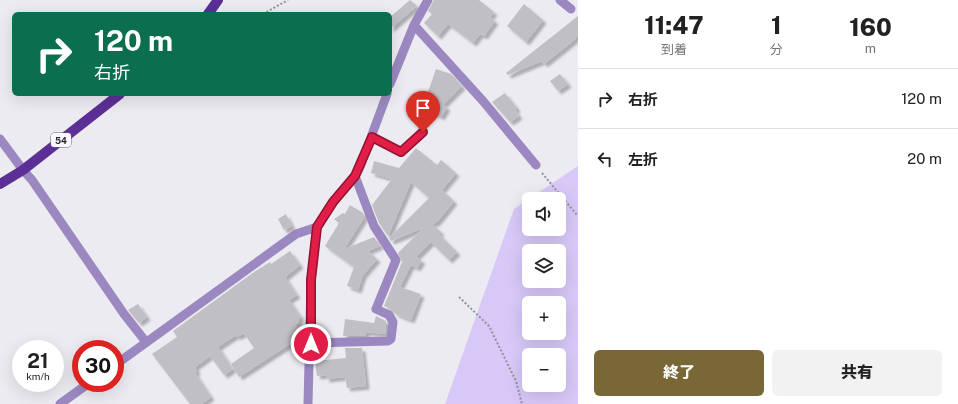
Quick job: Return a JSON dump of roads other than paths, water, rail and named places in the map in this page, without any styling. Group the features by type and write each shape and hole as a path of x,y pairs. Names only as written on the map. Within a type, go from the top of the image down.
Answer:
{"main road":[{"path":"209,12 218,0"},
{"name":"54","path":"0,184 23,170 117,96"}],"street":[{"path":"392,79 414,25 428,0"},
{"path":"560,0 571,9"},
{"path":"414,25 483,101 536,165"},
{"path":"308,404 311,344 311,280 317,227 333,202 355,176 372,137 386,96"},
{"path":"372,137 401,152 423,132"},
{"path":"0,139 32,180 124,314 146,342"},
{"path":"311,344 388,341 391,339 393,322 389,315 376,309 396,260 374,226 355,176"},
{"path":"124,358 296,234 317,227"},
{"path":"60,404 77,392"}]}
